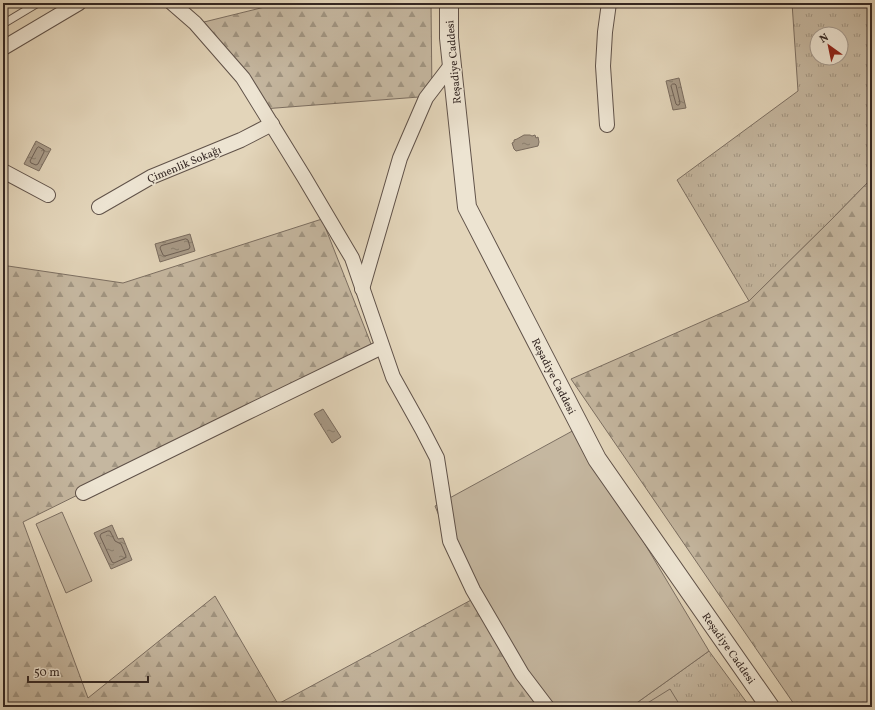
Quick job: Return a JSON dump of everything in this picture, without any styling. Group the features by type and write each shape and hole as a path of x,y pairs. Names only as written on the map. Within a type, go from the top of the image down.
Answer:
{"street":[{"path":"3,48 79,3"},
{"path":"172,3 195,23 244,78 352,258 393,377 437,458 450,541 456,555 473,590 522,674 547,707"},
{"name":"Reşadiye Caddesi","path":"449,3 449,38 467,207 597,459 770,707"},
{"path":"608,126 603,66 604,32 609,3"},
{"path":"362,289 400,158 426,98 452,64"},
{"name":"Çimenlik Sokağı","path":"99,207 151,176 240,140 272,124"},
{"path":"3,171 48,195"},
{"path":"83,493 246,412 382,347"}],"lane":[{"path":"3,24 38,3"}],"green space":[{"path":"281,3 431,3 432,96 263,109 204,22"},
{"path":"792,3 872,3 872,178 749,301 677,180 798,91"},
{"path":"872,178 872,707 796,707 571,379 749,301"},
{"path":"322,219 373,349 23,522 88,698 215,596 278,704 473,599 540,707 3,707 3,271 8,266 123,283"},
{"path":"576,429 709,651 631,707 540,707 473,599 435,506"},
{"path":"62,512 92,581 66,593 36,524"},
{"path":"709,651 750,707 631,707"},
{"path":"670,689 681,707 641,707"}],"water":[{"path":"679,78 686,108 673,110 666,81"},
{"path":"524,135 535,135 536,138 538,137 538,146 516,151 512,143 514,140"},
{"path":"36,141 51,149 39,171 24,164"},
{"path":"190,234 195,251 160,262 155,244"},
{"path":"323,409 341,437 332,443 314,414"},
{"path":"112,525 118,539 123,538 132,560 111,569 94,533"}]}
